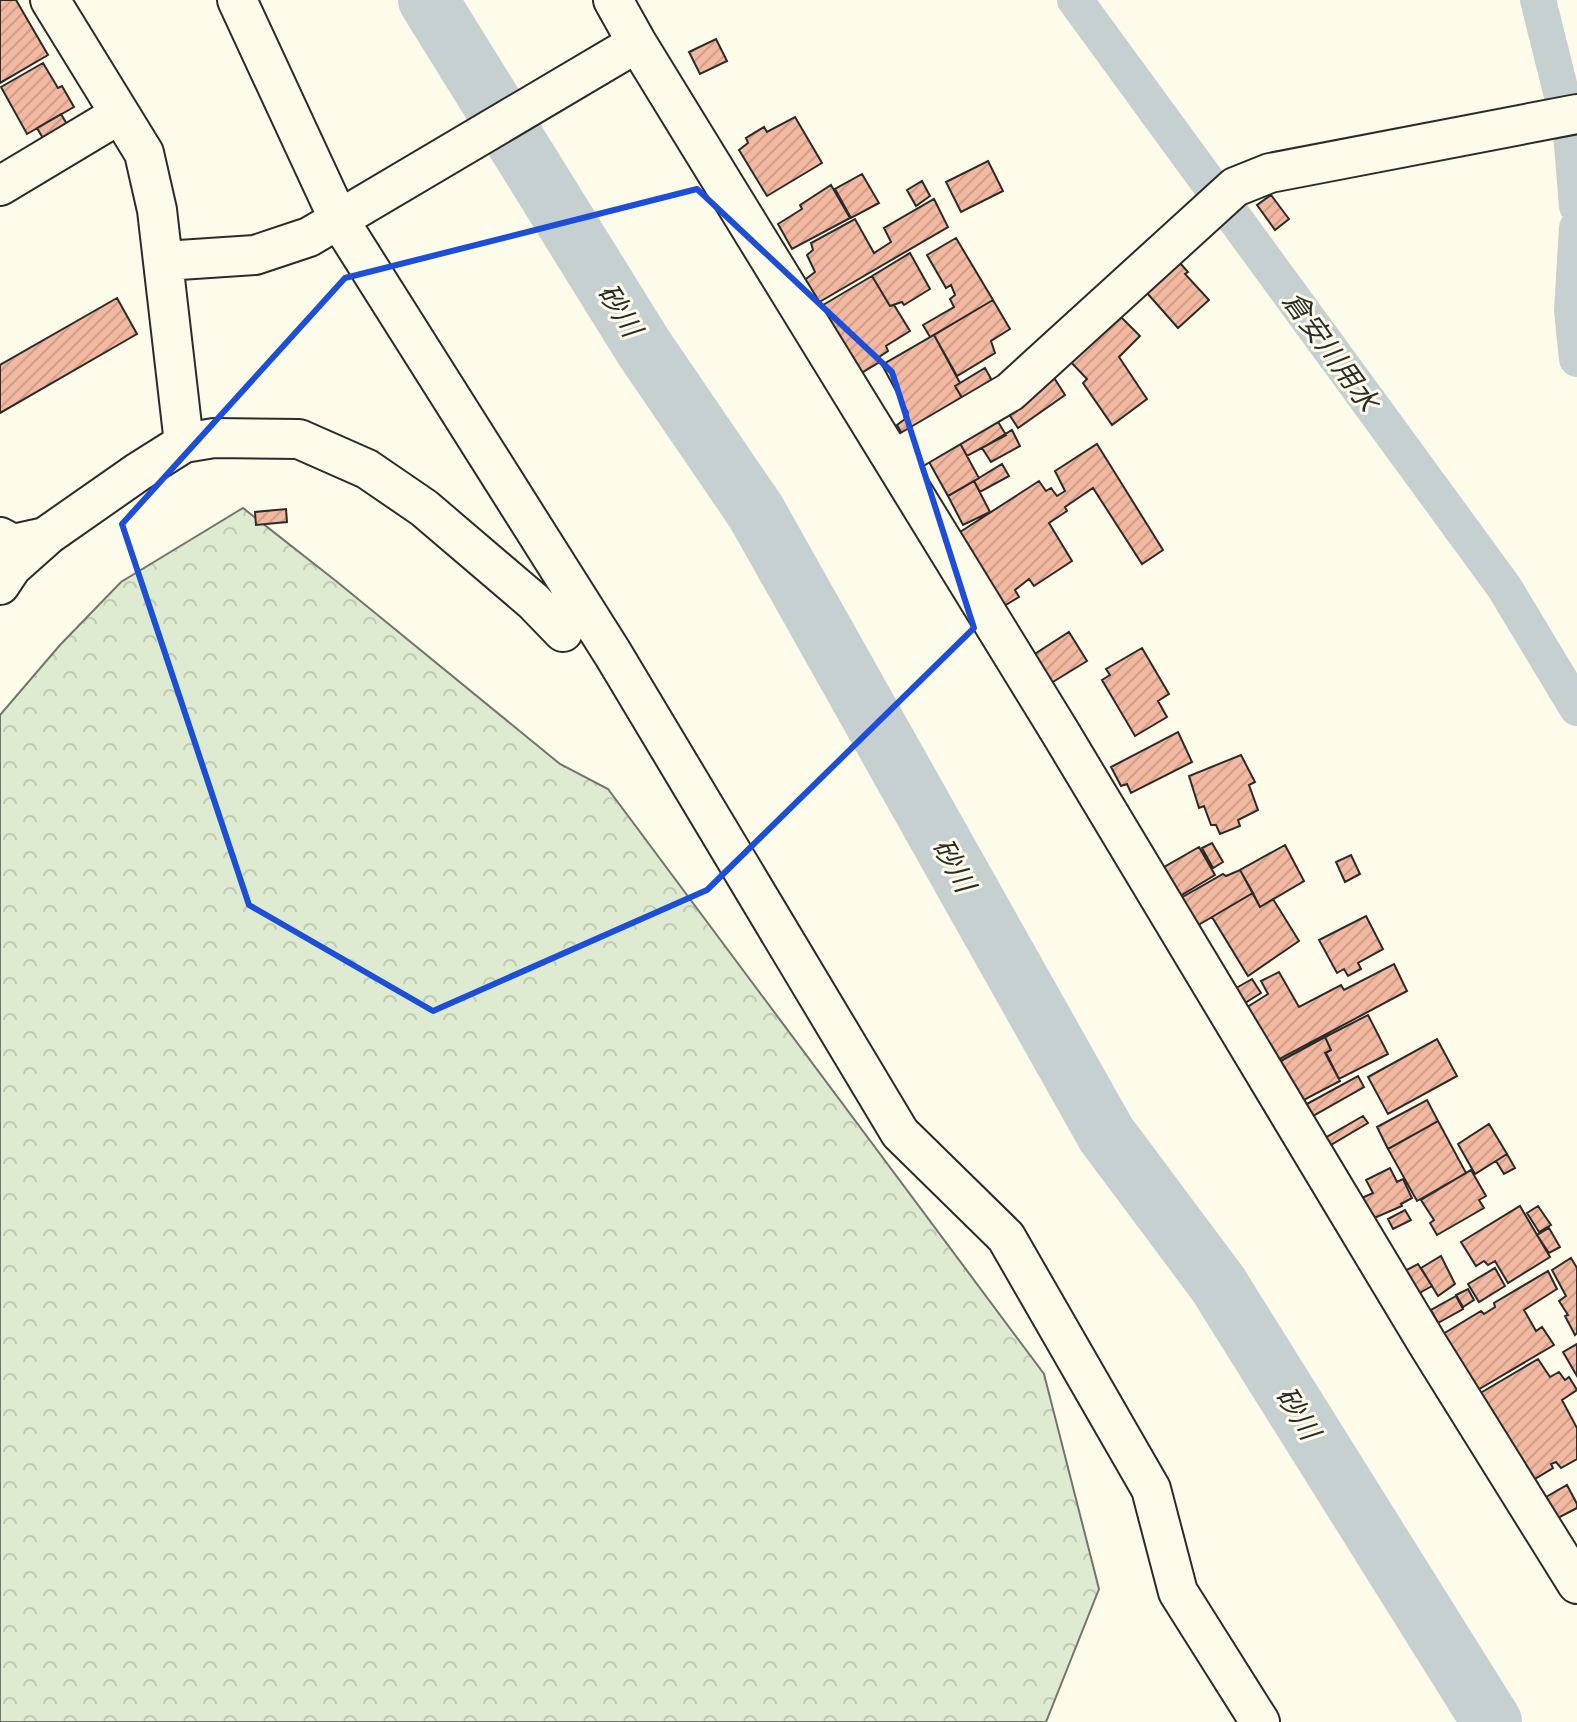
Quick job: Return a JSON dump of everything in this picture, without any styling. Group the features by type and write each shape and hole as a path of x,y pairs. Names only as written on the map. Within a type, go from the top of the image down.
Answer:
{"street":[{"path":"50,0 144,153 157,210 184,443"},
{"path":"237,0 346,216 900,1133 1006,1237 1151,1489 1178,1592 1260,1722"},
{"path":"613,0 1193,951 1419,1330 1577,1584"},
{"path":"164,261 255,255 309,237 637,43"},
{"path":"0,186 120,114"},
{"path":"894,460 1010,392 1235,187 1270,173 1577,114"},
{"path":"0,585 12,567 48,535 184,443 214,438 299,439 367,469 424,508 533,601 563,632"},
{"path":"0,537 13,544 48,535"}],"highlighted area":[{"path":"697,189 892,372 974,628 707,890 433,1011 249,905 122,524 345,278"}],"green space":[{"path":"243,508 560,764 608,789 1044,1374 1099,1589 1046,1722 0,1722 0,715 60,645 121,582"}],"building":[{"path":"0,0 16,0 48,55 0,83"},
{"path":"716,39 727,61 700,74 689,52"},
{"path":"43,63 74,107 27,134 1,87"},
{"path":"61,114 68,126 44,140 37,128"},
{"path":"795,117 822,163 767,196 739,150 748,143 746,138 764,127 767,132"},
{"path":"988,161 1003,191 961,212 946,182"},
{"path":"862,174 879,203 851,218 835,189"},
{"path":"922,181 930,196 916,206 907,190"},
{"path":"831,185 850,218 792,249 778,224"},
{"path":"1271,195 1289,219 1275,230 1257,205"},
{"path":"934,199 948,227 816,304 802,282 815,272 807,255 813,250 811,243 855,219 874,253 891,242 884,228"},
{"path":"956,238 993,300 930,337 923,325 954,307 950,299 955,295 951,285 946,288 927,255"},
{"path":"910,253 930,289 904,305 902,302 890,306 872,276"},
{"path":"1180,263 1188,272 1185,274 1209,300 1178,328 1147,293"},
{"path":"872,276 910,331 886,346 888,351 879,357 881,361 858,375 818,308"},
{"path":"117,298 137,334 0,413 0,365"},
{"path":"993,300 1010,329 991,341 995,353 957,376 934,335"},
{"path":"1116,312 1140,336 1119,357 1147,399 1112,425 1083,383 1087,379 1067,358"},
{"path":"934,335 960,383 955,386 967,406 906,441 897,425 908,413 882,365"},
{"path":"985,368 996,388 967,406 955,386"},
{"path":"1051,373 1065,395 1018,428 1003,405"},
{"path":"994,415 1006,435 967,456 956,436"},
{"path":"1012,430 1020,446 991,462 982,448"},
{"path":"956,436 979,478 948,496 924,453"},
{"path":"1097,444 1163,550 1142,564 1093,488 1065,507 1067,511 1049,523 1072,561 1034,586 1029,579 1015,590 1019,597 1004,606 957,534 1039,481 1046,491 1051,488 1057,496 1065,491 1055,471"},
{"path":"1002,464 1009,476 980,492 974,481"},
{"path":"974,481 990,512 963,525 948,496"},
{"path":"286,509 287,522 256,525 255,512"},
{"path":"1069,632 1087,661 1048,685 1030,657"},
{"path":"1142,648 1169,694 1158,701 1167,717 1135,736 1102,680 1110,675 1106,669"},
{"path":"1178,732 1192,762 1131,793 1127,784 1121,786 1111,767"},
{"path":"1241,755 1255,782 1249,785 1258,810 1238,820 1240,826 1220,834 1216,825 1211,825 1204,806 1199,808 1189,776"},
{"path":"1212,843 1223,862 1213,868 1202,848"},
{"path":"1285,845 1304,881 1260,907 1240,870"},
{"path":"1199,847 1215,875 1175,899 1159,870"},
{"path":"1351,855 1360,874 1345,882 1336,862"},
{"path":"1240,870 1253,893 1195,927 1179,899 1223,874 1226,876"},
{"path":"1253,893 1260,907 1273,899 1299,941 1248,976 1212,917"},
{"path":"1366,916 1383,949 1358,963 1361,969 1348,976 1344,969 1337,973 1319,940"},
{"path":"1394,964 1407,991 1274,1062 1244,1009 1268,994 1261,981 1279,972 1299,1007 1341,985 1344,990"},
{"path":"1252,979 1261,993 1240,1006 1231,991"},
{"path":"1368,1015 1388,1054 1339,1079 1326,1053 1331,1050 1325,1037"},
{"path":"1325,1037 1331,1050 1325,1053 1340,1081 1300,1102 1277,1063"},
{"path":"1437,1039 1457,1076 1388,1114 1368,1077"},
{"path":"1358,1076 1364,1087 1311,1117 1305,1105"},
{"path":"1427,1100 1438,1121 1388,1149 1377,1127"},
{"path":"1363,1116 1368,1123 1329,1146 1325,1138"},
{"path":"1438,1121 1466,1173 1417,1201 1388,1149"},
{"path":"1489,1124 1507,1154 1475,1174 1458,1144"},
{"path":"1507,1154 1515,1168 1504,1174 1496,1161"},
{"path":"1390,1168 1397,1182 1403,1179 1412,1198 1402,1206 1372,1219 1362,1198 1373,1193 1366,1180"},
{"path":"1471,1170 1486,1196 1479,1200 1484,1208 1437,1235 1430,1223 1434,1220 1421,1200"},
{"path":"1520,1206 1550,1257 1508,1283 1495,1261 1488,1265 1484,1261 1476,1266 1461,1242"},
{"path":"1538,1206 1551,1225 1539,1232 1527,1213"},
{"path":"1405,1210 1411,1220 1393,1229 1388,1219"},
{"path":"1549,1228 1560,1247 1549,1253 1537,1235"},
{"path":"1441,1256 1455,1284 1438,1296 1421,1268"},
{"path":"1571,1258 1577,1268 1575,1335 1559,1301 1566,1296 1552,1270"},
{"path":"1418,1264 1432,1286 1416,1295 1403,1272"},
{"path":"1495,1268 1505,1286 1479,1302 1468,1284"},
{"path":"1548,1271 1557,1289 1524,1310 1536,1331 1542,1327 1554,1345 1471,1394 1438,1337 1481,1311 1484,1314 1495,1307 1494,1303"},
{"path":"1468,1289 1474,1300 1463,1307 1456,1295"},
{"path":"1456,1296 1463,1309 1438,1323 1431,1310"},
{"path":"1577,1344 1577,1376 1563,1352"},
{"path":"1538,1359 1550,1377 1559,1372 1565,1380 1569,1377 1577,1390 1562,1400 1577,1428 1577,1459 1561,1468 1556,1462 1551,1464 1553,1468 1528,1483 1477,1395"},
{"path":"1567,1485 1577,1508 1558,1518 1546,1497"}],"waterway":[{"name":"砂川","path":"428,0 644,348 756,512 1106,1134 1218,1284 1492,1722"},
{"name":"倉安川用水","path":"1075,0 1504,587 1577,708"},
{"path":"1538,0 1571,132 1577,206"},
{"path":"1577,228 1572,311 1577,359"}]}
